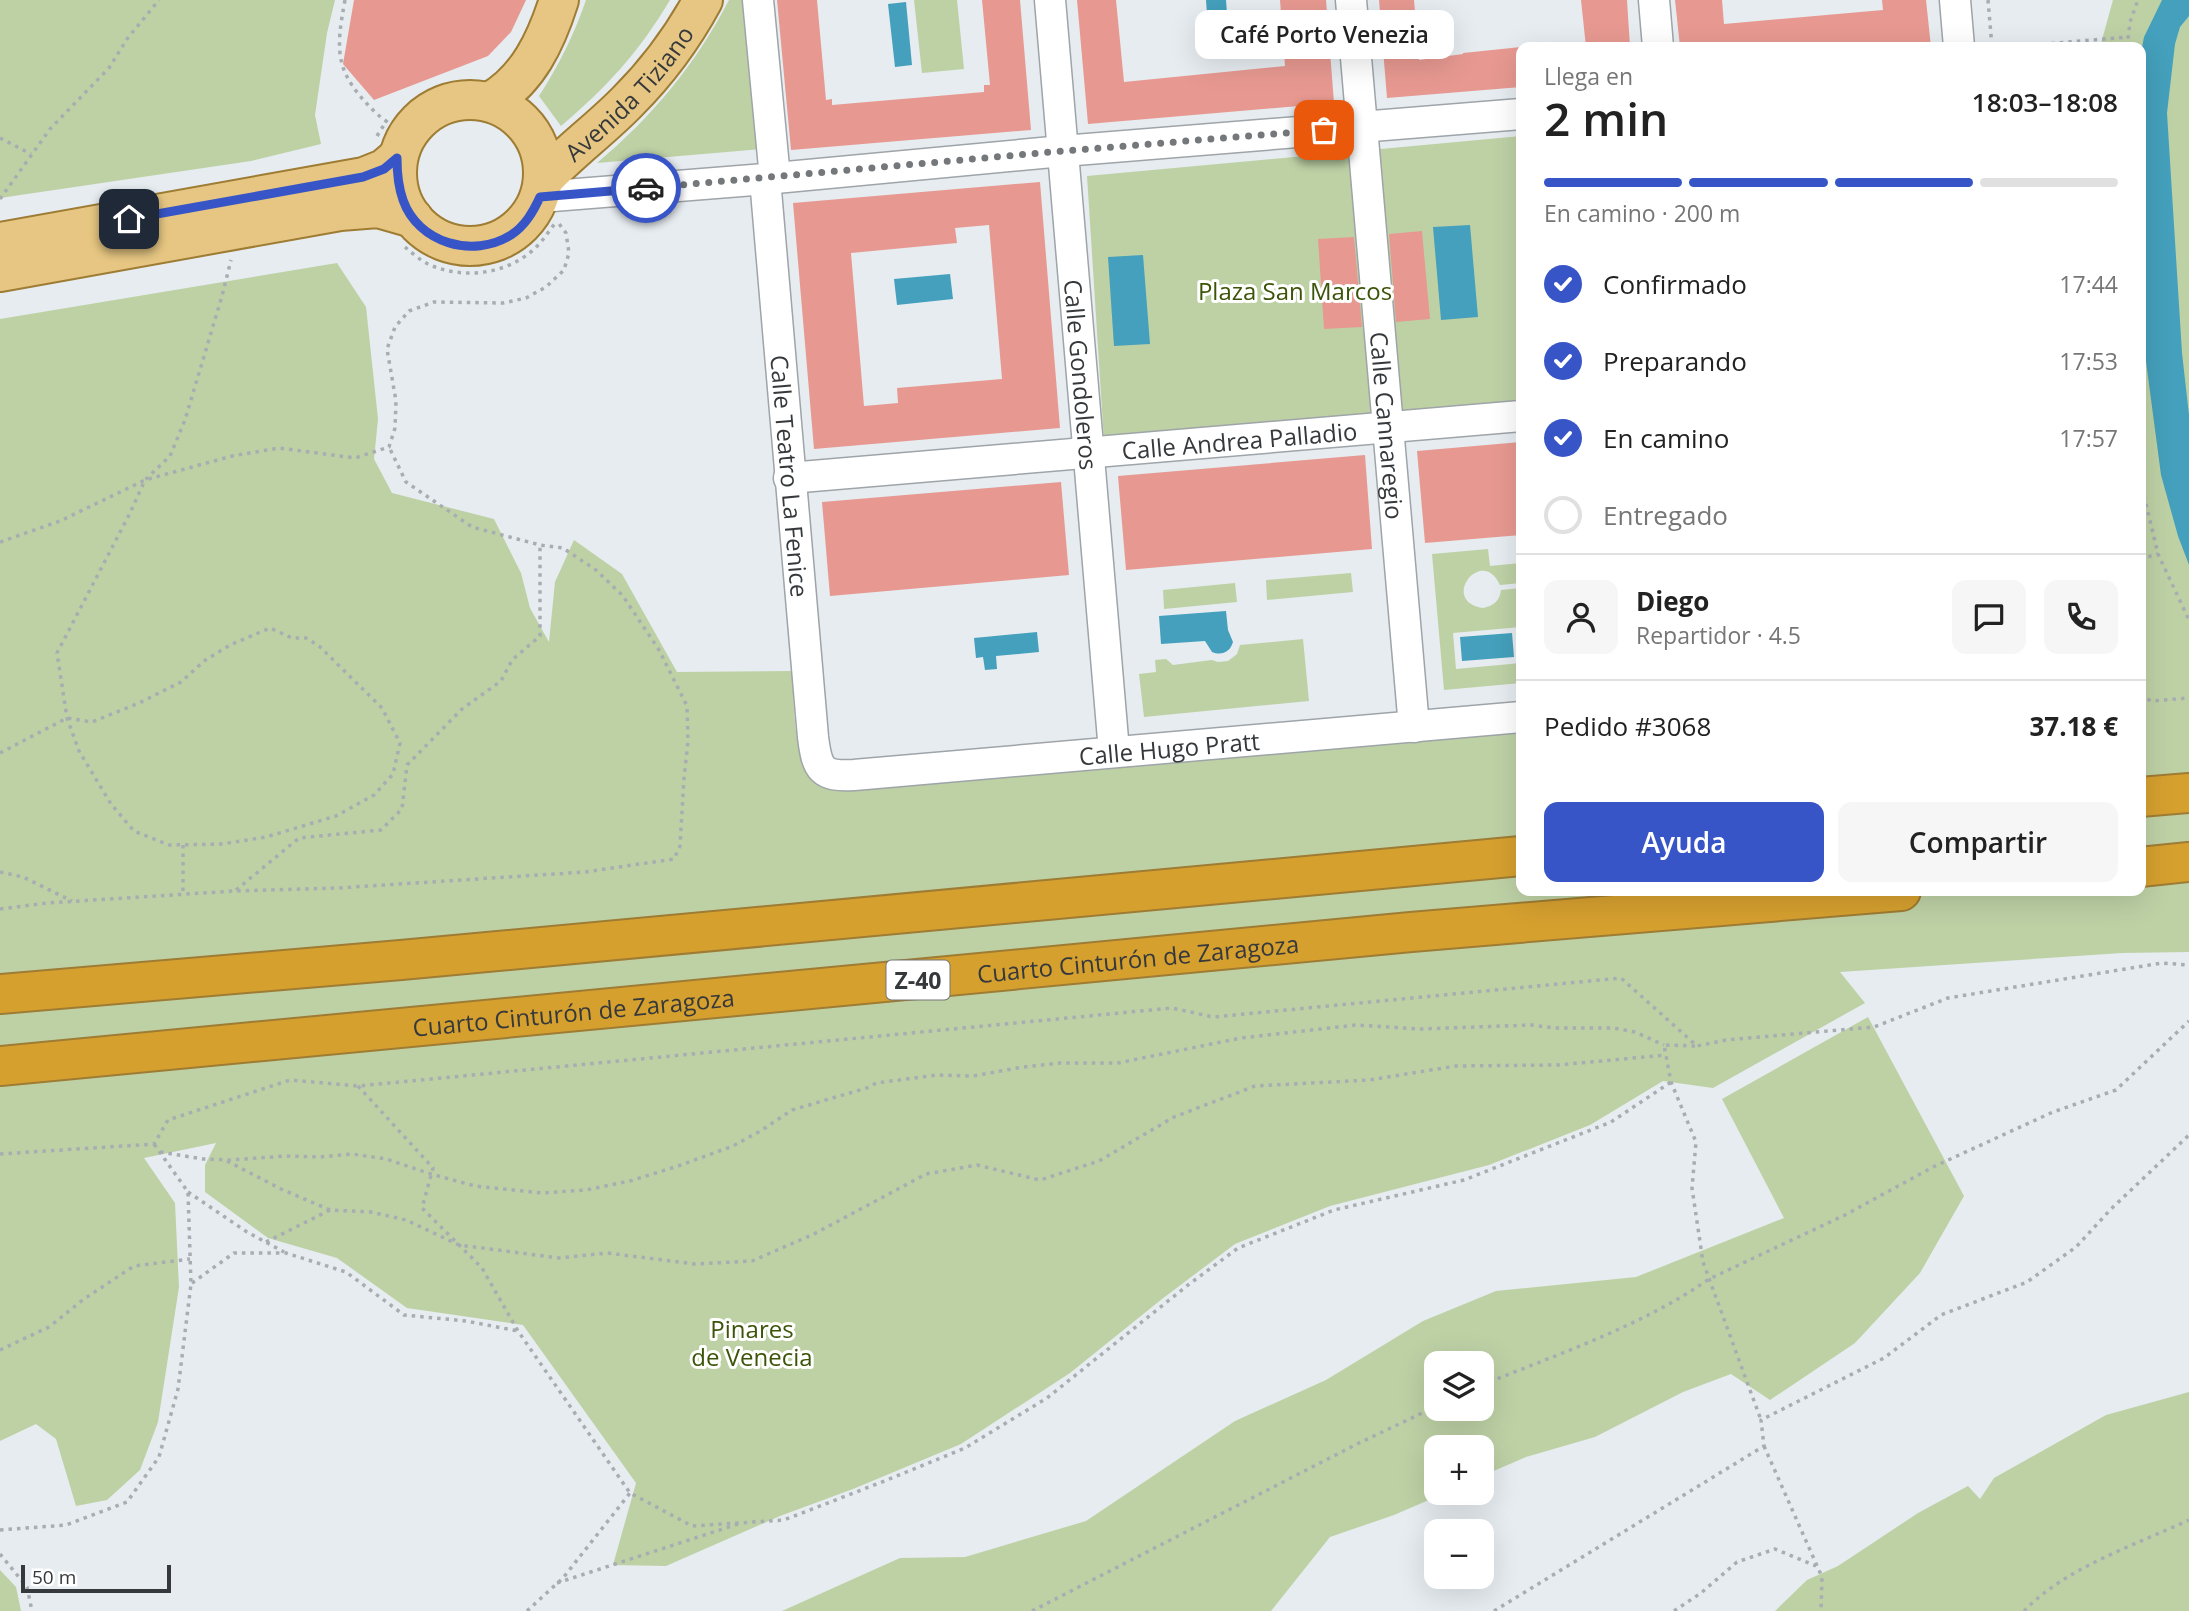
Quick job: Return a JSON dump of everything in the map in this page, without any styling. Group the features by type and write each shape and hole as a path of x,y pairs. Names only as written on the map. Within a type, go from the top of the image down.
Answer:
{"highway":[{"path":"2146,797 2189,793"},
{"path":"0,994 414,959 1516,856"},
{"path":"2146,866 2189,862"},
{"name":"Cuarto Cinturón de Zaragoza","path":"0,1066 1411,932 1841,896"}],"main road":[{"path":"490,102 503,94 526,71 548,31 559,0"},
{"name":"Avenida Tiziano","path":"548,204 680,39 703,0"},
{"path":"0,242 363,177 384,169 418,122 433,110 452,102 471,100 490,102 510,112 526,126 537,143 543,163 548,204 511,234 495,243 478,246 460,246 427,232 407,231 378,208 340,211 0,272"},
{"path":"401,148 398,181 407,231"}],"street":[{"name":"Calle Teatro La Fenice","path":"758,0 789,478 813,737 817,760 822,768"},
{"name":"Calle Gondoleros","path":"1050,0 1114,751"},
{"name":"Calle Cannaregio","path":"1350,0 1414,727"},
{"path":"1654,0 1658,42"},
{"path":"1955,0 1959,42"},
{"path":"548,204 770,178 1516,114"},
{"name":"Calle Andrea Palladio","path":"789,478 1516,416"},
{"name":"Calle Hugo Pratt","path":"822,768 835,776 1516,718"}],"path":[{"path":"0,199 50,130 109,68 127,39 159,0"},
{"path":"345,0 339,32 339,55 343,69 350,83 401,148"},
{"path":"1988,0 1992,42"},
{"path":"2128,42 2130,22 2138,0"},
{"path":"2063,42 2128,37"},
{"path":"2103,42 2104,38"},
{"path":"0,138 31,154"},
{"path":"407,231 426,263 463,272 502,268 520,260 540,244 548,204"},
{"path":"0,909 234,891 338,888 585,872 674,859 680,846 688,741 687,706 659,650 623,596 596,570 563,548 540,545 472,527 406,482 388,447 395,428 396,401 387,349 395,327 410,311 434,302 503,303 526,298 547,288 564,270 569,253 566,233 548,204"},
{"path":"0,753 67,718 92,722 139,703 181,682 205,661 230,645 270,628 292,638 306,638 319,646 382,708 400,743 393,774 374,795 336,816 266,837 222,844 169,845 134,831 111,804 79,751 67,718 57,653 145,480 170,456 185,420 233,255"},
{"path":"0,542 60,521 145,480 232,456 279,448 355,458 388,447"},
{"path":"2146,508 2158,554 2189,620"},
{"path":"234,891 299,838 381,830 402,809 407,765 462,709 501,681 512,660 540,636 540,545"},
{"path":"2146,557 2158,554"},
{"path":"2146,698 2151,701 2189,698"},
{"path":"183,845 183,895"},
{"path":"0,872 23,877 74,902"},
{"path":"160,1152 225,1160 352,1154 386,1159 475,1186 542,1193 586,1190 630,1181 733,1146 792,1110 876,1083 937,1075 973,1076 1061,1063 1118,1063 1241,1038 1356,1025 1420,1028 1531,1025 1555,1028 1613,1028 1635,1032 1664,1045 1697,1046 1726,1040 1874,1027 1948,998 2162,963 2189,965"},
{"path":"154,1144 168,1120 290,1080 358,1086 1172,1008 1213,1017 1621,978 1697,1046"},
{"path":"1494,1380 1604,1336 1690,1293 1709,1279 1845,1215 1933,1167 2053,1112 2116,1090 2189,1021"},
{"path":"1664,1045 1671,1082 1696,1142 1692,1188 1703,1262 1761,1420 1764,1446 1822,1577 1822,1611"},
{"path":"225,1160 281,1189 330,1210 371,1212 406,1220 459,1245 559,1258 607,1253 695,1264 752,1261 814,1234 926,1174 977,1165 1040,1180 1099,1161 1174,1117 1255,1086 1369,1080 1456,1066 1558,1065 1666,1055"},
{"path":"358,1086 433,1168 422,1208 482,1268 518,1331 630,1493 692,1526 784,1520 965,1448 1047,1398 1238,1248 1334,1210 1464,1180 1611,1122 1671,1082"},
{"path":"1761,1420 1884,1358 1941,1315 2027,1282 2076,1247 2111,1209 2189,1135"},
{"path":"154,1144 188,1192 247,1232 286,1253 346,1272 404,1315 466,1321 518,1331"},
{"path":"0,1154 154,1144"},
{"path":"0,1530 66,1525 127,1502 159,1457 178,1389 191,1284 188,1192"},
{"path":"266,1242 330,1210"},
{"path":"191,1284 234,1253 286,1253"},
{"path":"0,1350 49,1327 84,1299 134,1266 190,1259"},
{"path":"1032,1611 1424,1412"},
{"path":"1494,1611 1764,1446"},
{"path":"527,1611 557,1583 630,1493"},
{"path":"2024,1611 2051,1586 2189,1520"},
{"path":"557,1583 743,1522"},
{"path":"1674,1611 1701,1593 1737,1562 1775,1549 1816,1566"},
{"path":"0,1554 27,1587 32,1611"}],"green space":[{"path":"0,0 335,0 327,33 315,115 321,144 251,161 0,198"},
{"path":"586,0 670,0 621,68 561,126 539,96 566,50"},
{"path":"729,0 749,0 762,149 597,163 636,127 671,88 702,46"},
{"path":"914,0 957,0 964,69 922,73"},
{"name":"Pinares de Venecia","path":"2113,0 2189,0 2189,952 2122,953 1840,972 1865,1003 1713,1088 1663,1081 1590,1125 1489,1165 1330,1206 1235,1244 1070,1373 961,1444 780,1516 666,1566 613,1565 636,1483 523,1325 407,1308 337,1258 268,1238 205,1192 205,1165 216,1143 144,1158 175,1203 179,1287 158,1422 140,1470 107,1500 76,1506 56,1439 36,1424 0,1441 0,319 337,263 366,307 378,419 374,459 392,493 494,519 521,573 530,608 549,642 555,582 574,540 622,574 677,672 792,671 798,741 805,767 811,777 1516,731 1516,896 2146,896 2146,42 2101,42"},
{"name":"Plaza San Marcos","path":"1516,136 1516,404 1104,441 1087,176"},
{"path":"1488,549 1490,566 1516,563 1516,583 1500,585 1492,574 1484,571 1475,573 1464,587 1465,596 1470,603 1483,608 1495,602 1501,590 1516,588 1516,627 1453,633 1456,669 1516,663 1516,683 1444,690 1432,554"},
{"path":"1351,573 1353,592 1267,600 1266,580"},
{"path":"1235,583 1237,602 1164,609 1163,590"},
{"path":"1303,639 1309,701 1144,717 1139,674 1156,672 1155,660 1166,659 1173,665 1212,660 1228,661 1237,654 1240,645"},
{"path":"1868,1017 1964,1196 1920,1273 1855,1343 1770,1400 1731,1374 1683,1392 1595,1437 1526,1457 1494,1471 1494,1435 1424,1435 1424,1502 1330,1537 1271,1611 782,1611 900,1558 965,1557 1086,1521 1235,1421 1326,1380 1423,1321 1496,1291 1636,1277 1784,1218 1722,1099"},
{"path":"2189,1392 2189,1611 1775,1611 1807,1580 1838,1566 1918,1513 1968,1486 1980,1499 1994,1478 2106,1415"},
{"path":"0,1570 16,1587 21,1611 0,1611"}],"water":[{"path":"1206,0 1226,0 1229,41 1209,43"},
{"path":"2162,0 2189,0 2189,16 2180,27 2175,44 2167,113 2182,353 2189,415 2189,565 2161,475 2146,361 2144,37"},
{"path":"906,2 912,65 895,67 888,4"},
{"path":"1470,225 1478,317 1441,320 1433,227"},
{"path":"1143,255 1150,344 1114,346 1108,257"},
{"path":"950,274 953,299 897,305 894,279"},
{"path":"1226,611 1228,630 1233,642 1225,652 1212,652 1205,641 1161,644 1159,616"},
{"path":"1037,632 1039,652 996,656 997,669 985,670 983,657 976,658 974,638"},
{"path":"1512,633 1514,657 1462,661 1460,637"}],"building":[{"path":"354,0 526,0 511,32 488,56 374,100 343,64"},
{"path":"777,0 817,0 826,100 832,99 832,105 984,92 984,85 990,85 982,0 1020,0 1031,130 791,150"},
{"path":"1077,0 1116,0 1124,82 1285,66 1280,0 1326,0 1334,103 1088,124"},
{"path":"1379,0 1414,0 1419,60 1516,48 1516,87 1387,98"},
{"path":"1581,0 1627,0 1630,42 1585,42"},
{"path":"1675,0 1722,0 1724,24 1883,10 1882,0 1926,0 1930,42 1679,42"},
{"path":"1040,182 1060,428 814,449 793,203","holes":["989,225 1002,379 897,388 898,403 864,406 851,253 957,243 955,228"]},
{"path":"1422,231 1430,319 1396,322 1389,234"},
{"path":"1354,237 1362,327 1324,329 1318,239"},
{"path":"1516,442 1516,535 1425,543 1417,451"},
{"path":"1365,455 1372,549 1126,570 1118,476"},
{"path":"1061,482 1069,575 830,596 822,502"}],"way so far":[{"path":"646,188 1324,130"}],"place":[{"name":"Café Porto Venezia","path":"1324,130"}],"route":[{"path":"129,219 363,177 384,169 397,158 398,181 403,202 413,218 427,232 443,241 460,246 478,246 495,243 525,223 540,197 646,188"}]}
